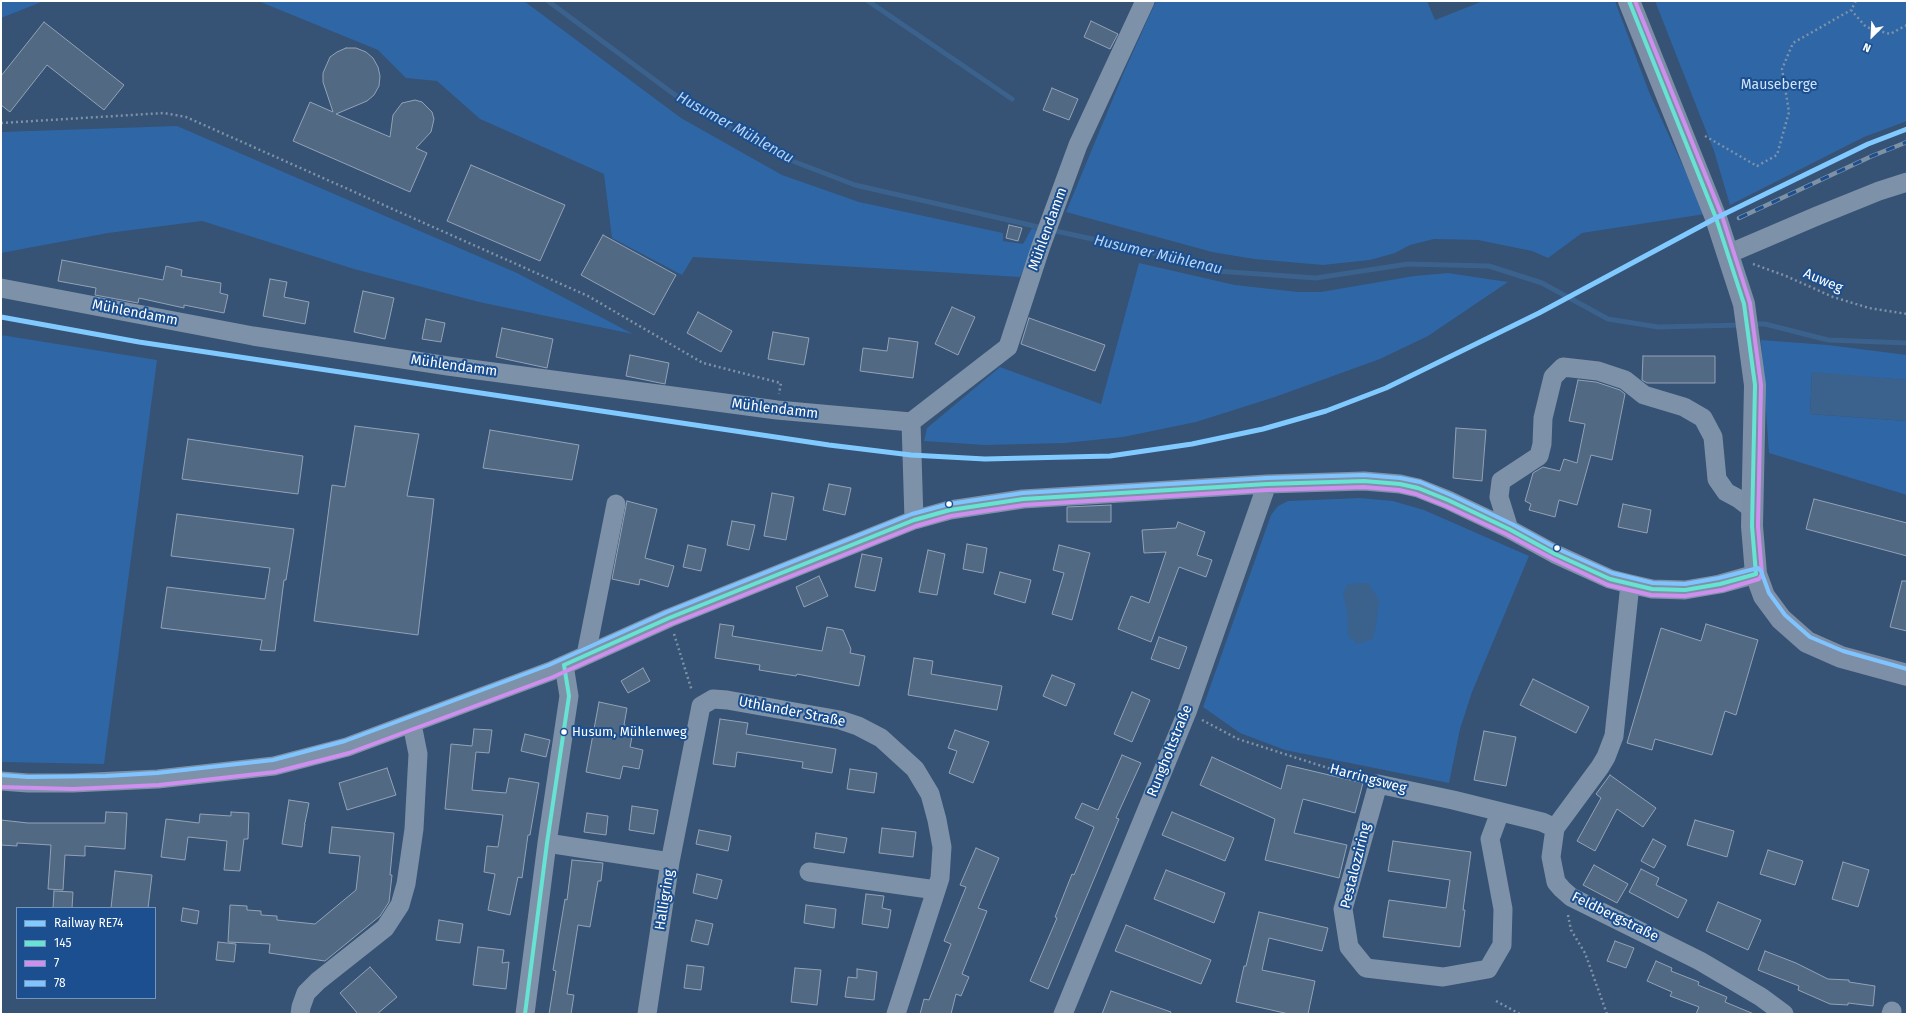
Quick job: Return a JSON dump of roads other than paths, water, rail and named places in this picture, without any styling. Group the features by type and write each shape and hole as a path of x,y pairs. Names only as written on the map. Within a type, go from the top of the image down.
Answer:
{"main road":[{"path":"1629,1 1685,138 1732,264 1744,304 1755,385 1752,509 1756,574 1764,596 1781,619 1807,642 1840,657 1907,675"}],"street":[{"name":"Mühlendamm","path":"1,288 253,336 448,366 777,410 911,422 1008,347 1052,214 1078,145 1145,1"},
{"path":"1732,264 1817,216 1879,191 1907,182"},
{"path":"1509,529 1499,497 1500,481 1539,456 1542,444 1543,418 1553,377 1563,367 1598,372 1625,380 1644,394 1684,407 1703,418 1714,437 1717,479 1726,492 1739,499 1752,509"},
{"path":"911,422 914,520"},
{"path":"1,781 28,783 114,782 158,779 274,766 347,747 412,724 564,665 669,618 914,520 950,510 1023,499 1268,484 1364,481 1400,484 1418,488 1448,500 1509,529 1574,563 1610,579 1652,589 1685,590 1720,584 1756,574"},
{"name":"Rungholtstraße","path":"1063,1014 1187,712 1268,484"},
{"path":"586,654 616,504"},
{"name":"Feldbergstraße","path":"1630,584 1612,741 1600,767 1555,828 1551,857 1556,882 1562,890 1571,897 1700,961 1761,997 1784,1014"},
{"path":"525,1014 547,843 569,696 564,665"},
{"name":"Uthlander Straße","path":"670,862 701,706 713,700 727,700 840,720 858,726 881,738 915,769 930,794 942,847 940,878 896,1014"},
{"path":"300,1014 300,1007 306,993 318,981 385,928 400,905 406,884 414,829 418,754 412,724"},
{"name":"Harringsweg","path":"1378,784 1453,800 1542,822 1555,828"},
{"name":"Pestalozziring","path":"1378,784 1343,909 1349,946 1366,968 1443,977 1488,969 1502,945 1503,909 1490,839 1500,812"},
{"name":"Halligring","path":"547,843 670,862 646,1014"},
{"path":"809,872 936,890"}],"waterway":[{"name":"Husumer Mühlenau","path":"548,1 675,95 777,155 855,185 1043,228"},
{"path":"868,1 1012,99"},
{"name":"Husumer Mühlenau","path":"1051,230 1143,250 1216,271 1316,278 1408,264 1489,266 1542,283 1608,319 1658,327 1742,325"},
{"name":"Husumer Mühlenau","path":"1752,324 1765,324 1828,340 1907,343"}],"railway":[{"path":"1739,218 1872,156 1907,142"}],"rail line":[{"name":"RE74","path":"1,317 139,342 829,445 911,455 985,459 1110,456 1192,444 1263,429 1326,411 1386,388 1539,313 1716,218 1868,144 1907,129"}],"place":[{"name":"Husum, Mühlenweg","path":"564,732"}],"park label":[{"name":"Mauseberge","path":"1779,85"}]}
